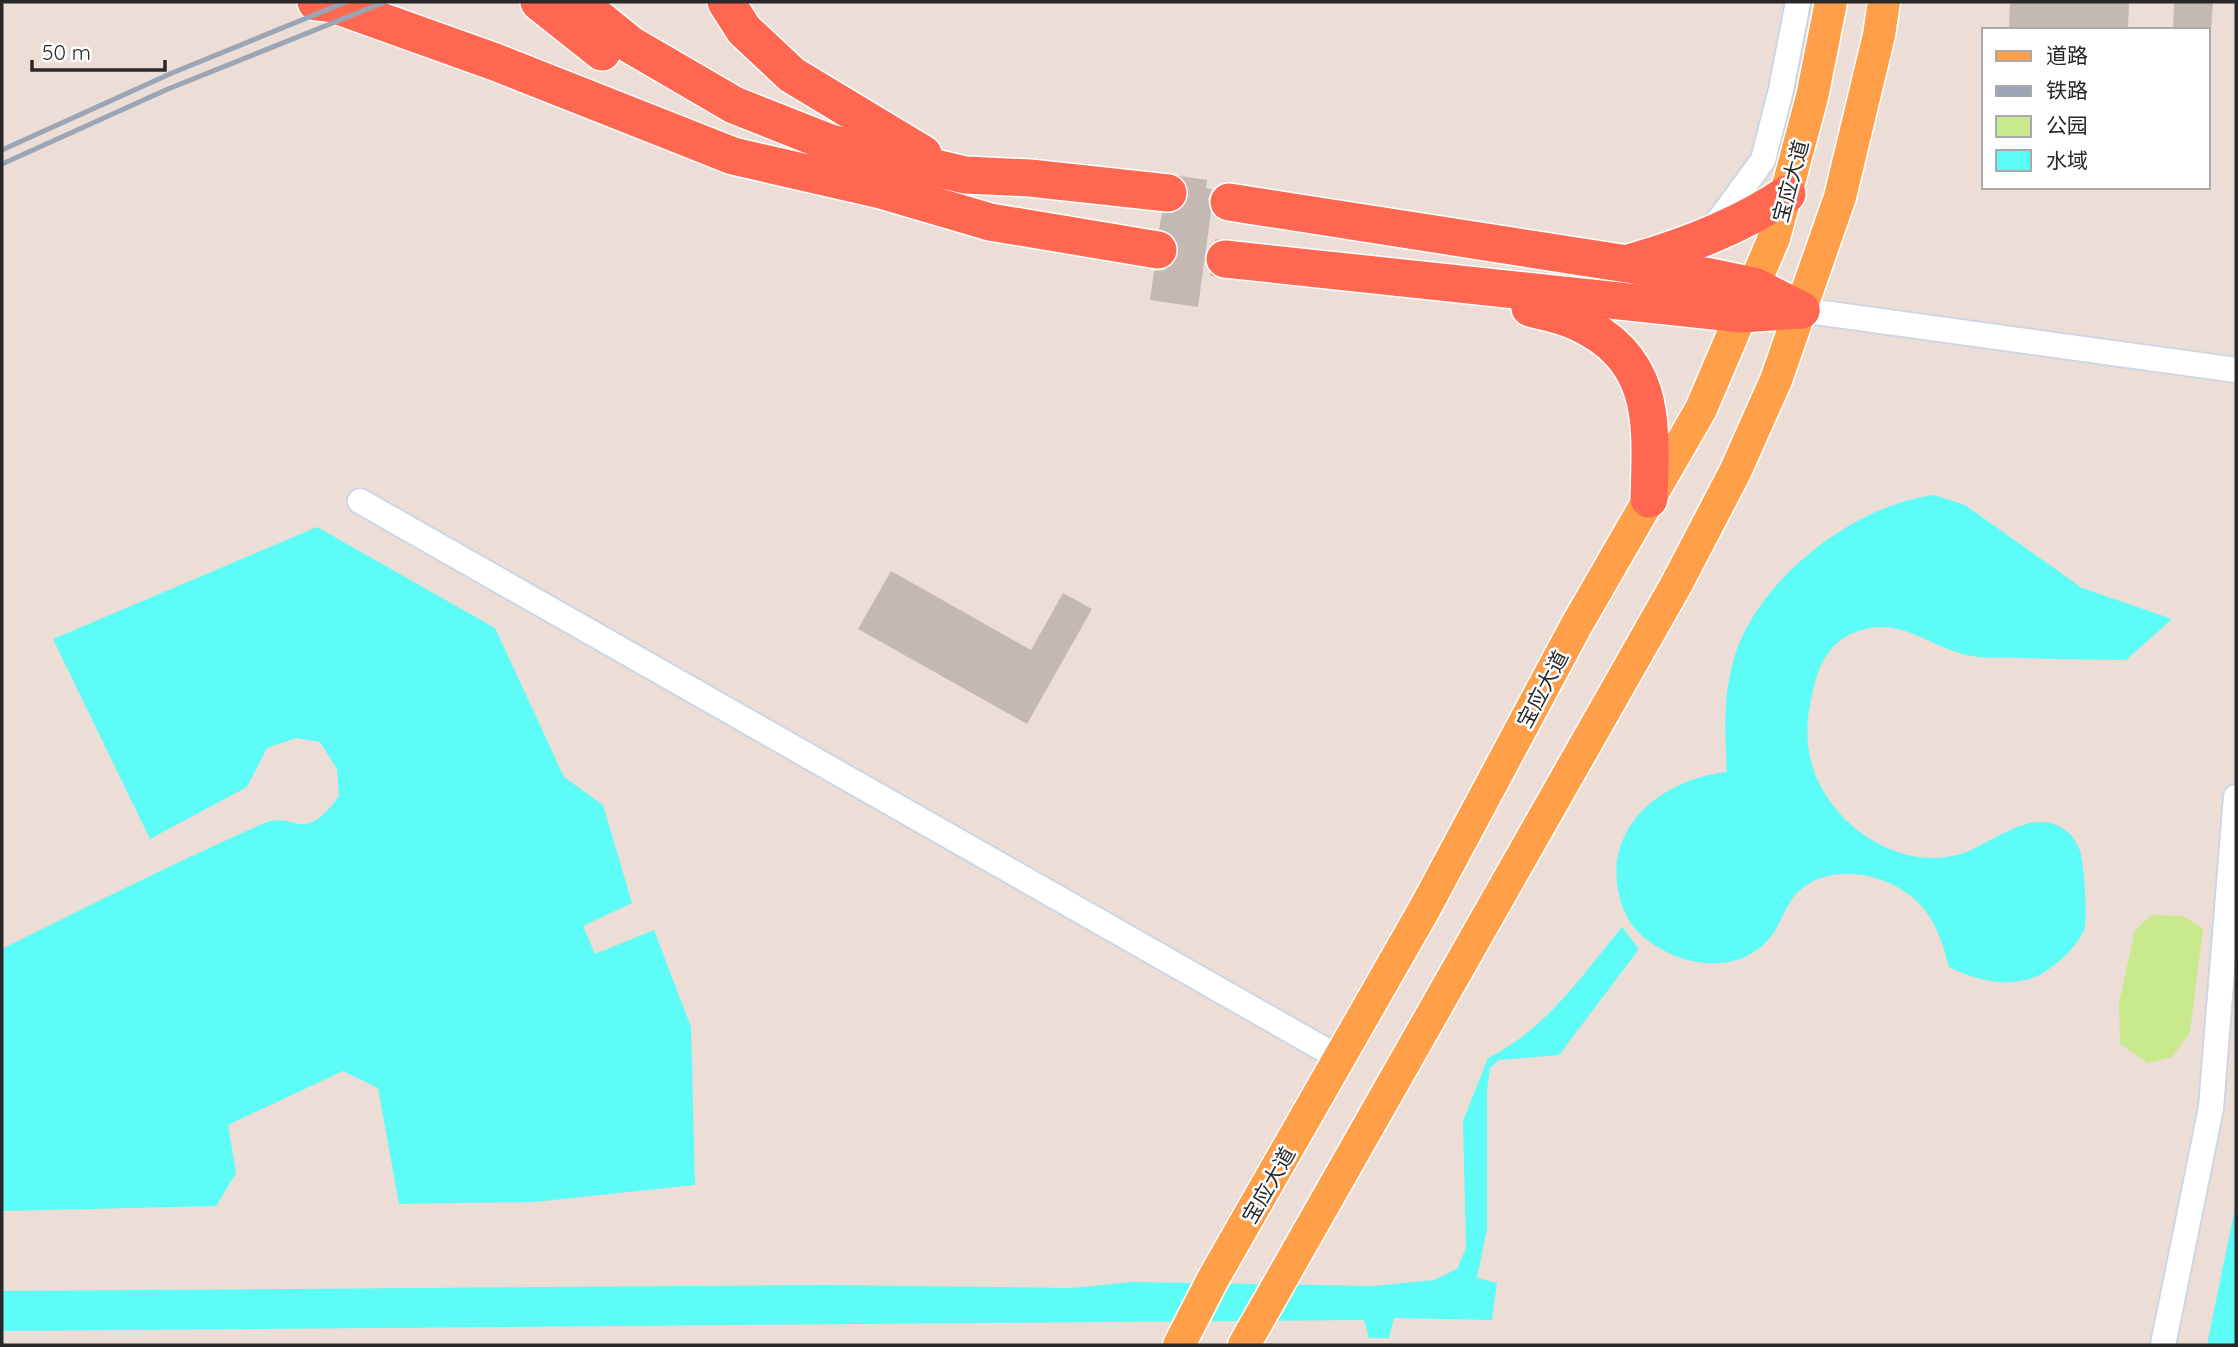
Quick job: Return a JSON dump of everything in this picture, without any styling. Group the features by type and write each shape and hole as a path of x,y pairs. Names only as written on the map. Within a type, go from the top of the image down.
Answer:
{"highway":[{"path":"316,2 333,4 495,62 733,156 881,190 990,222 1158,250"},
{"path":"539,2 620,66 719,124 881,190"},
{"path":"578,2 631,45 734,105 830,143 965,175 1030,178 1168,193"},
{"path":"726,2 744,30 792,75 917,152 1030,178"},
{"path":"1626,264 1707,237 1757,215 1787,194"},
{"path":"1229,202 1626,264 1748,300 1801,310"},
{"path":"1225,259 1460,284 1748,300"},
{"path":"1460,284 1578,322 1610,343 1630,363 1643,388 1651,423 1649,499"}],"main road":[{"name":"宝应大道","path":"1179,1345 1213,1279 1341,1059 1576,626 1701,409 1748,300 1787,194 1812,97 1831,2"},
{"path":"1248,1338 1676,585 1735,472 1776,380 1840,197 1880,35 1884,2"}],"street":[{"path":"1707,237 1763,160 1781,90 1798,2"},
{"path":"1801,310 2236,370"},
{"path":"360,502 1341,1059"},
{"path":"2163,1345 2211,1108 2236,797"}],"green space":[{"path":"2152,915 2183,916 2203,929 2190,1032 2172,1057 2148,1063 2120,1044 2119,1003 2135,930"}],"water":[{"path":"1934,495 1965,505 2082,588 2172,619 2126,660 1978,657 1955,651 1911,633 1881,627 1865,629 1847,636 1830,650 1817,676 1808,722 1811,761 1819,783 1831,803 1847,821 1866,836 1910,856 1934,858 1957,855 2011,830 2038,822 2065,830 2080,851 2083,867 2085,924 2078,941 2053,966 2028,979 2001,982 1974,977 1949,967 1933,923 1913,897 1883,880 1848,874 1830,875 1800,890 1769,939 1754,952 1738,960 1702,963 1666,952 1637,931 1626,914 1619,895 1617,860 1633,821 1665,793 1684,783 1727,772 1725,719 1732,666 1743,636 1760,606 1783,578 1839,532 1871,514 1903,502"},
{"path":"317,527 495,628 564,777 603,805 632,903 583,926 595,954 654,930 691,1027 695,1185 534,1202 399,1204 378,1088 343,1071 228,1125 236,1173 216,1206 2,1211 2,949 262,824 283,821 307,824 316,820 339,796 337,769 320,742 296,738 267,748 247,787 150,839 53,639"},
{"path":"1622,927 1639,949 1559,1055 1499,1060 1490,1068 1487,1090 1487,1229 1477,1278 1497,1283 1492,1320 1394,1318 1389,1338 1369,1338 1364,1320 2,1331 2,1291 824,1285 1072,1288 1132,1282 1374,1286 1434,1280 1457,1269 1466,1248 1463,1121 1488,1058 1509,1046 1545,1017 1577,983"},
{"path":"2236,1203 2236,1345 2207,1345"}],"building":[{"path":"2010,2 2129,2 2128,28 2009,28"},
{"path":"2174,2 2213,2 2211,30 2173,28"},
{"path":"1188,186 1212,189 1208,199 1211,212 1198,307 1150,300 1154,271 1165,270 1174,264 1179,253 1172,234 1159,229 1162,213 1176,212 1184,206 1189,196"},
{"path":"891,571 1031,650 1063,593 1092,609 1027,724 858,629"}],"tunnel":[{"path":"1168,193 1229,202"},
{"path":"1158,250 1225,259"}],"railway":[{"path":"2,150 172,73 346,2"},
{"path":"2,164 168,89 385,2"}]}
